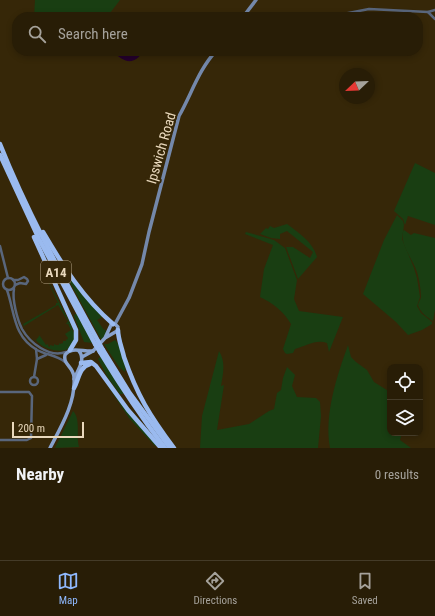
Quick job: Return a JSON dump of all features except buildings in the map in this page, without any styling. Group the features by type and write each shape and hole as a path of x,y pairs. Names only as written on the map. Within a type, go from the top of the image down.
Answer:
{"highway":[{"name":"A14","path":"0,144 31,214 97,342"},
{"name":"A14","path":"0,155 19,198 46,252 125,394 165,448"},
{"name":"A14","path":"19,198 22,211 76,330 76,340 69,351"},
{"name":"A14","path":"31,214 70,276 97,309 114,324"},
{"path":"118,330 118,336 123,352 137,390 156,424 174,448"},
{"name":"A14","path":"102,351 129,392 170,448"},
{"path":"80,364 88,362 96,366 128,410 161,448"},
{"path":"74,388 83,367 88,364 94,364"}],"main road":[{"path":"82,357 93,351 105,338 110,327 114,324 118,330 105,338"},
{"path":"50,448 68,410 74,388 73,371 65,362 65,357 69,351 93,351"},
{"path":"74,380 82,357 79,351"},
{"path":"69,366 74,367 80,364"}],"street":[{"path":"247,12 256,0"},
{"path":"354,12 369,9 428,12 435,10"},
{"path":"428,12 435,19"},
{"name":"Ipswich Road","path":"114,324 135,284 142,264 148,235 179,116 201,71 212,56"},
{"path":"0,246 8,278"},
{"path":"8,278 18,280 24,277 28,281 26,284 20,283 15,285"},
{"path":"8,278 4,280 3,284 4,288 7,290 17,329 26,341 36,349 60,358 65,362"},
{"path":"13,280 15,285 13,294 22,329 43,349 58,354 69,351"},
{"path":"7,290 14,288"},
{"path":"34,377 37,359 36,349"},
{"path":"37,359 47,354"},
{"path":"0,392 29,392 32,396 32,403 31,438 27,440 0,440"}],"green space":[{"path":"35,0 120,0 111,12 34,12"},
{"path":"415,163 435,173 435,225 408,216 405,225 403,219 394,211"},
{"path":"397,215 403,221 404,225 402,239 417,278 420,297 417,306 421,313 432,322 432,324 422,330 408,335 396,322 363,294 384,240"},
{"path":"287,224 309,242 317,257 298,279 286,247 293,247 310,258 313,252 287,231 280,234 280,239 271,238 260,234 270,226 274,228"},
{"path":"404,229 411,235 414,233 435,238 435,310 433,321 422,312 418,305 421,297 420,284 415,267 404,245 403,234"},
{"path":"246,232 274,240 285,248 297,280 294,299 299,311 343,317 329,352 327,343 319,342 311,343 295,349 293,353 285,353 283,349 291,324 278,308 260,297 264,269 273,245 245,234"},
{"path":"46,277 76,335 71,346 62,351 49,349 38,343 36,340 40,335 46,345 48,344 50,347 50,345 59,345 59,343 63,343 63,341 66,341 66,339 67,340 68,338 65,334 71,330 68,324 66,324 68,321 58,305 24,326 23,324 58,303"},
{"path":"69,277 102,317 97,320 107,332 102,341 68,279"},
{"path":"77,314 93,343 84,342 74,316"},
{"path":"115,340 123,355 125,372 119,367 104,344 108,344"},
{"path":"348,345 351,357 367,370 374,382 387,390 387,436 401,436 400,440 411,448 330,448 330,409 340,369"},
{"path":"219,351 223,359 221,386 224,385 217,430 249,424 274,409 277,393 281,390 287,367 295,375 292,386 297,397 316,398 320,402 321,416 318,448 200,448 202,416"},
{"path":"101,356 124,392 123,394 120,394 108,378 98,359"},
{"path":"102,377 156,445 155,446 129,418"},
{"path":"73,411 78,423 79,447 55,448"}],"shaded area":[{"path":"118,56 140,56 132,61"}]}
